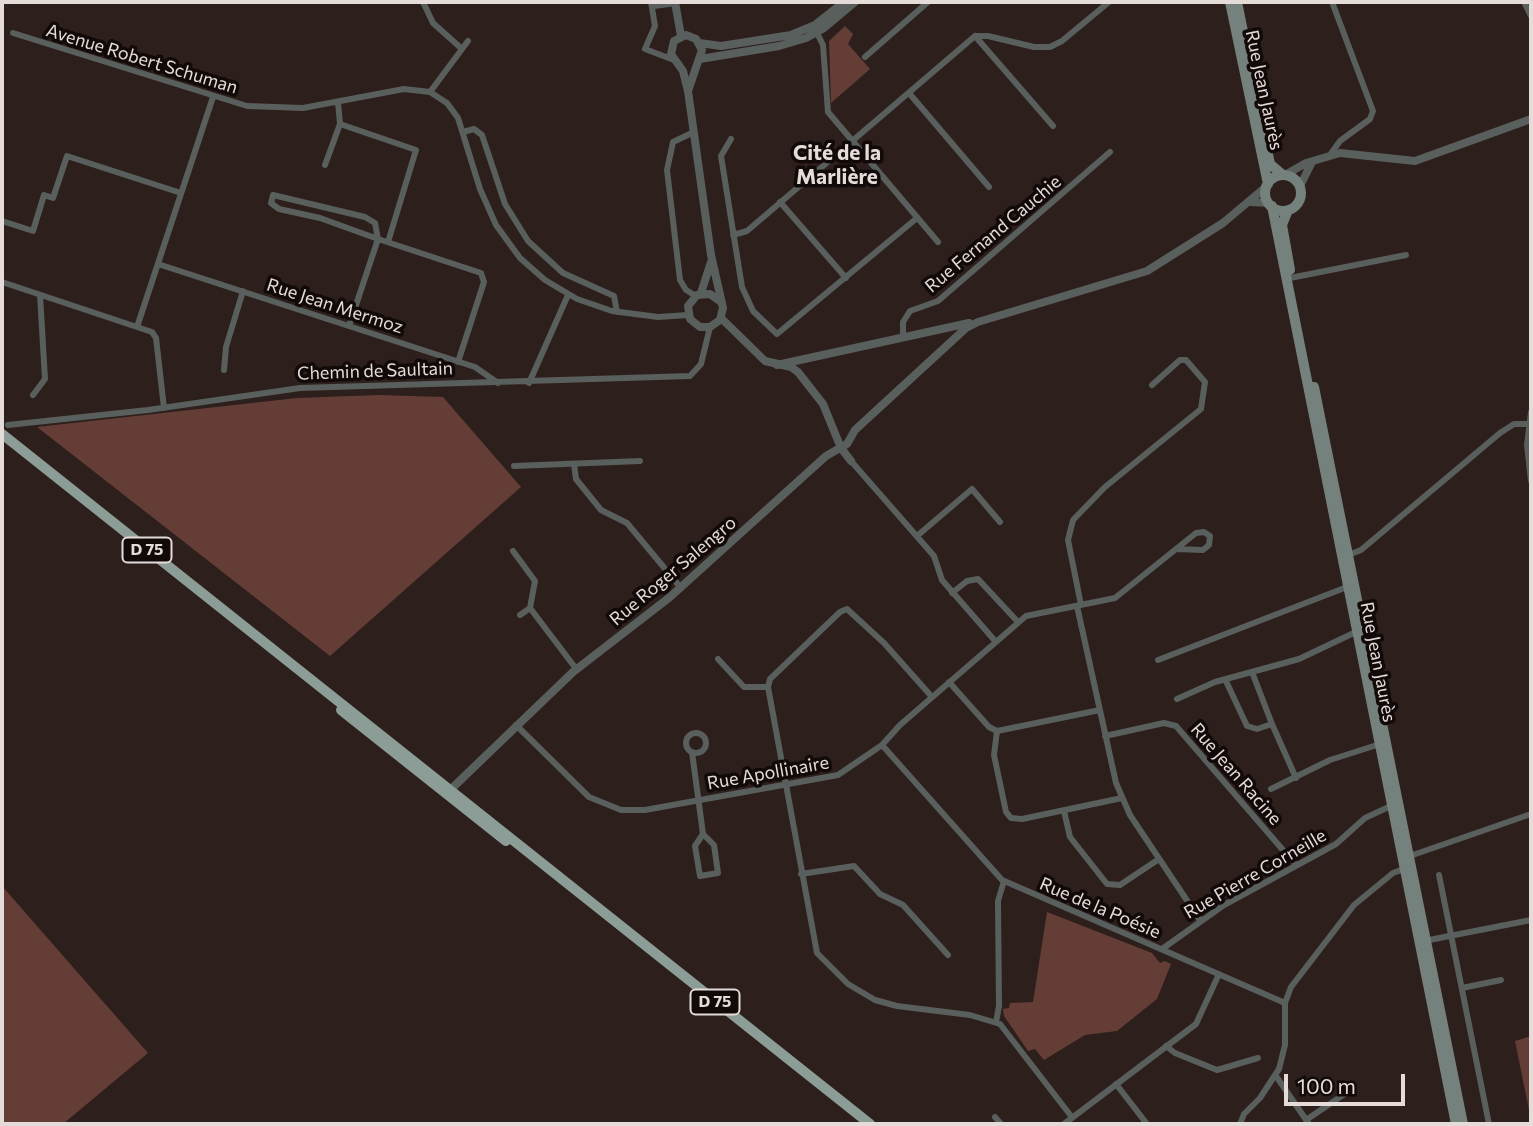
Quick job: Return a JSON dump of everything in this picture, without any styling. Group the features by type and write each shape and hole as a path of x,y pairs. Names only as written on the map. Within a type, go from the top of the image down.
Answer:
{"main road":[{"name":"Rue Jean Jaurès","path":"1230,2 1268,185"},
{"name":"Rue Jean Jaurès","path":"1237,2 1270,164 1284,175"},
{"path":"1284,175 1295,179 1300,186 1299,201 1288,210 1270,205 1268,185 1284,175"},
{"name":"Rue Jean Jaurès","path":"1270,205 1289,278 1406,863 1463,1124"},
{"name":"Rue Jean Jaurès","path":"1288,210 1282,225 1289,278"},
{"name":"D 75","path":"5,429 448,792 561,878 870,1124"},
{"name":"Rue Jean Jaurès","path":"1344,556 1347,587 1359,631"},
{"name":"Rue Jean Jaurès","path":"1423,942 1456,1124"}],"street":[{"path":"423,2 433,23 462,49"},
{"path":"681,36 675,2 652,4 655,26 645,48 688,66 698,61 785,45 855,2"},
{"path":"844,2 815,29 721,47 699,43 691,36 681,36 672,46 688,91 711,255 721,302 721,318 761,359 798,372 823,404 841,448 850,461 934,556 940,577 996,642"},
{"path":"865,57 928,2"},
{"path":"733,235 747,231 975,36 988,36 1039,48 1053,46 1108,2"},
{"path":"1330,155 1340,141 1372,114 1332,2"},
{"path":"1524,2 1531,16"},
{"path":"815,29 823,46 826,110 937,242"},
{"name":"Avenue Robert Schuman","path":"13,33 213,97 274,108 303,108 404,89 429,93"},
{"path":"975,36 1053,126"},
{"path":"468,41 429,93 450,107 463,132 488,210 509,245 537,273 568,295 617,312 658,317 688,315"},
{"path":"688,91 698,61 699,43"},
{"path":"909,93 989,187"},
{"path":"137,327 213,97"},
{"path":"326,165 340,124 338,102"},
{"path":"1284,175 1330,155 1362,153 1402,162 1415,161 1531,119"},
{"path":"340,124 416,150 388,242"},
{"path":"463,132 474,129 482,135 503,200 523,235 563,273 614,296 617,312"},
{"path":"694,132 673,142 667,170 680,280 686,290 698,295 712,294 721,302"},
{"path":"731,139 721,156 747,302 779,335 917,218"},
{"name":"Rue Fernand Cauchie","path":"903,337 904,322 910,312 938,301 1110,152"},
{"path":"2,221 33,231 44,195 53,198 66,156 181,193"},
{"path":"1300,186 1315,160"},
{"path":"777,365 943,330 1141,274 1177,254 1248,204 1268,185"},
{"path":"349,326 378,239 375,223 368,218 276,195 271,198 272,205 279,209 324,220 378,239 483,275 484,282 458,362"},
{"path":"1248,204 1258,200 1270,205"},
{"path":"780,202 846,278"},
{"path":"509,245 523,235"},
{"path":"711,255 708,275 698,295 689,304 688,315 696,325 710,327 721,318"},
{"path":"1289,278 1406,255"},
{"name":"Rue Jean Mermoz","path":"158,264 482,370 499,383"},
{"path":"2,282 152,332 156,338 164,408"},
{"path":"224,370 226,347 243,291"},
{"path":"33,395 45,376 40,295"},
{"path":"529,383 568,295"},
{"path":"850,461 853,434 949,343 978,321"},
{"name":"Chemin de Saultain","path":"5,429 300,388 690,376 701,364 710,327"},
{"path":"943,330 948,334 949,343"},
{"path":"798,372 798,364 803,359"},
{"path":"1152,385 1180,360 1186,360 1205,382 1201,409 1105,487 1073,520 1068,540 1105,736 1122,799 1200,920"},
{"path":"1531,412 1528,424 1531,481"},
{"path":"831,423 840,430 853,434"},
{"path":"1344,556 1361,550 1500,433 1514,424 1528,424"},
{"name":"Rue Roger Salengro","path":"448,792 577,670 681,588 822,460 841,448 853,434"},
{"path":"514,466 640,461"},
{"path":"574,464 576,479 601,510 627,523 681,588"},
{"path":"917,537 972,489 1000,522"},
{"name":"Rue Apollinaire","path":"516,725 589,797 602,805 631,811 841,774 882,745 1018,622 1032,614 1118,597 1197,531 1210,536 1209,545 1203,550 1177,549"},
{"path":"513,551 535,579 530,608 520,615"},
{"path":"953,593 967,581 978,579 1018,622"},
{"path":"1158,660 1347,587"},
{"path":"530,608 577,670"},
{"path":"932,697 884,643 847,609 840,612 776,670 768,687 817,953 848,985 887,1004 996,1022 1006,1029 1071,1116"},
{"path":"1177,699 1225,679 1302,658 1359,631"},
{"path":"718,659 744,687 768,687"},
{"path":"1252,672 1296,778"},
{"path":"1225,679 1247,726 1257,729 1272,724"},
{"path":"949,682 987,725 997,731 1100,710"},
{"name":"Rue Jean Racine","path":"1105,736 1160,723 1176,726 1295,864"},
{"path":"997,731 994,755 1007,814 1019,820 1122,799"},
{"path":"1271,789 1330,760 1382,744"},
{"name":"Rue de la Poésie","path":"882,745 1004,881 1285,1003"},
{"path":"692,752 703,834 714,845 718,873 701,876 695,846 703,834"},
{"name":"Rue Pierre Corneille","path":"1162,949 1200,920 1295,864 1336,844 1365,817 1395,805"},
{"path":"1064,811 1070,837 1107,884 1120,885 1159,859"},
{"path":"1240,1124 1244,1114 1276,1076 1285,1045 1285,1003 1293,984 1354,905 1406,863 1531,814"},
{"path":"801,874 853,865 880,894 904,905 948,955"},
{"path":"1439,875 1489,1124"},
{"path":"996,1022 999,1008 998,901 1004,881"},
{"path":"1423,942 1531,920"},
{"path":"1064,1124 1197,1021 1219,974"},
{"path":"1462,988 1501,980"},
{"path":"1166,1046 1175,1053 1221,1070 1240,1061 1258,1058"},
{"path":"1276,1076 1308,1122 1352,1089"},
{"path":"1116,1084 1147,1124"},
{"path":"995,1117 1001,1124"}],"shaded area":[{"path":"845,26 853,34 848,44 870,69 831,103 829,41"},
{"path":"379,395 443,397 521,487 330,656 37,427 297,398"},
{"path":"2,886 148,1053 63,1124 2,1124"},
{"path":"1047,912 1152,953 1160,963 1165,961 1171,964 1157,999 1117,1031 1085,1035 1044,1060 1035,1049 1028,1051 1004,1016 1003,1009 1009,1008 1010,1003 1033,1002"},
{"path":"1531,1036 1531,1120 1515,1041"}],"district":[{"name":"Cité de la Marlière","path":"837,165"}]}
